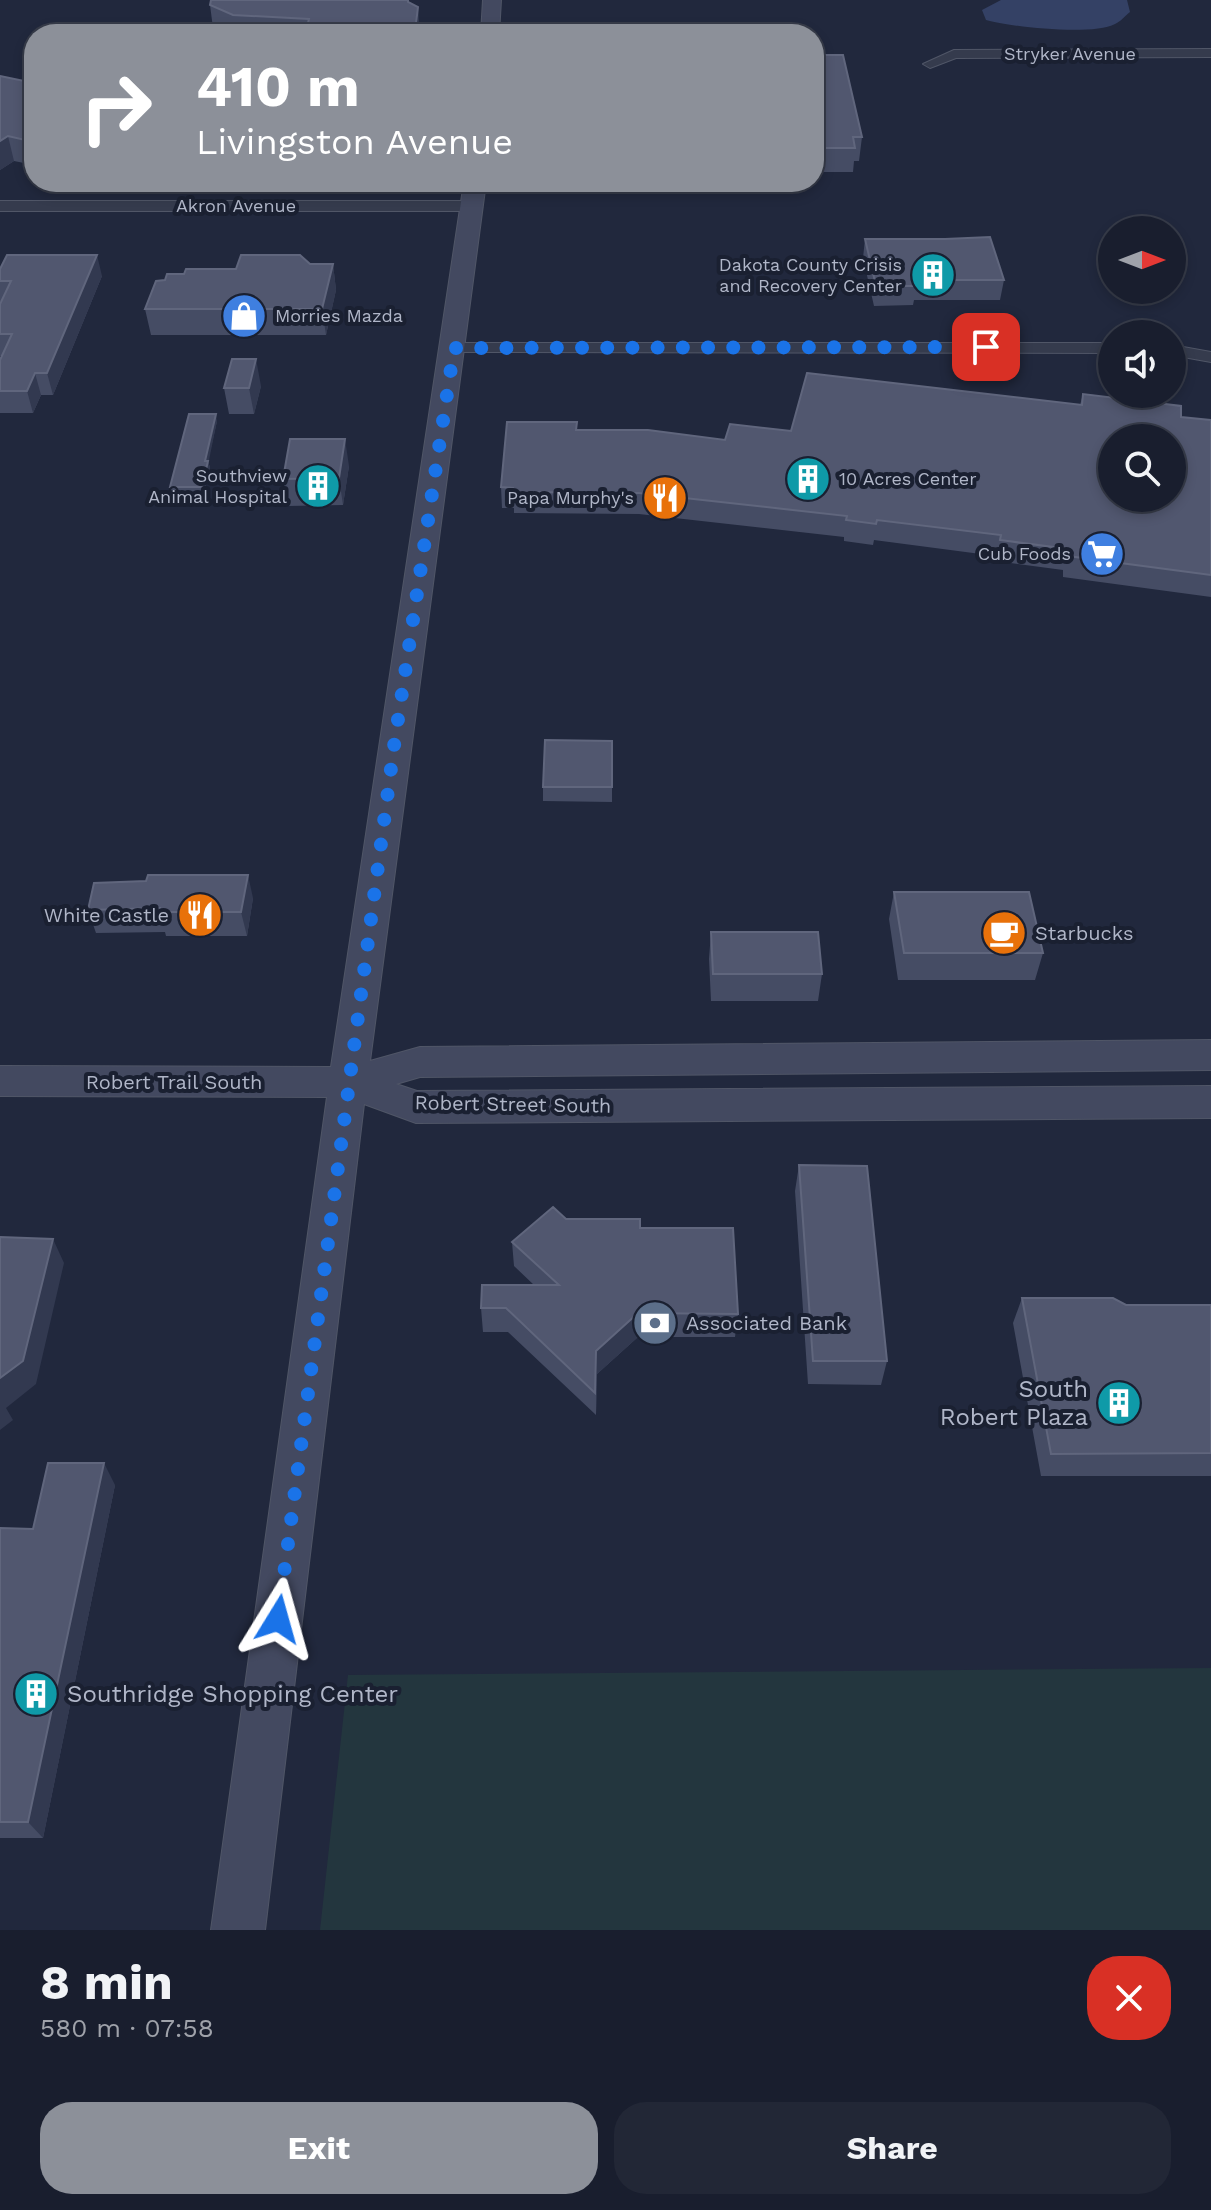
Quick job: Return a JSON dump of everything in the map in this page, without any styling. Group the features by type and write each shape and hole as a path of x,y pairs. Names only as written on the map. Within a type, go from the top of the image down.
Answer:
{"main road":[{"path":"491,24 492,0"},
{"path":"238,1930 348,1082 474,192"},
{"name":"Robert Street South","path":"348,1082 420,1062 1211,1055"},
{"name":"Robert Trail South","path":"0,1081 348,1082"},
{"name":"Robert Street South","path":"348,1082 416,1107 1211,1102"}],"street":[{"name":"Stryker Avenue","path":"930,64 954,54 1211,53"},
{"name":"Akron Avenue","path":"0,206 472,206"},
{"path":"454,348 1098,348"},
{"path":"1186,353 1211,357"}],"shaded area":[{"path":"1211,1668 1211,1930 320,1930 348,1675"}],"water":[{"path":"1001,0 1127,0 1130,12 1104,28 1032,28 986,20 982,10"}],"building":[{"path":"211,0 408,0 418,7 416,23 413,24 308,24 309,19 233,15 210,5"},
{"path":"824,55 843,55 862,137 853,137 855,148 824,148"},
{"path":"0,76 24,81 24,140 8,136 0,141"},
{"path":"990,237 1004,280 915,280 916,286 876,286 865,239 945,239"},
{"path":"7,255 97,255 47,373 35,373 27,391 0,391 0,360 12,334 0,334 0,304 11,281 0,281 0,269"},
{"path":"241,255 300,255 310,264 333,264 322,309 145,309 156,281 165,280 167,274 184,274 186,269 236,269"},
{"path":"232,359 256,359 249,388 224,388"},
{"name":"10 Acres Center","path":"807,373 1082,405 1083,394 1098,396 1098,408 1181,408 1181,417 1211,420 1211,575 1068,556 1068,549 1000,540 1001,535 877,520 876,524 846,520 847,516 639,493 513,492 513,488 501,487 507,422 577,422 576,430 648,430 725,440 730,424 791,431"},
{"path":"189,414 216,414 202,487 170,487"},
{"path":"290,439 345,439 339,478 283,479"},
{"path":"545,740 612,741 612,787 543,787"},
{"path":"148,875 248,875 241,912 159,912 160,908 88,910 94,883 146,881"},
{"path":"894,892 1029,892 1043,953 904,953"},
{"path":"711,932 818,932 822,974 713,974"},
{"path":"799,1165 867,1166 887,1361 813,1361"},
{"path":"553,1207 566,1219 640,1219 640,1228 733,1228 738,1314 638,1313 596,1351 595,1393 506,1308 481,1308 482,1285 559,1285 512,1242"},
{"path":"0,1237 53,1239 23,1361 0,1378"},
{"name":"South Robert Plaza","path":"1022,1298 1113,1298 1126,1305 1211,1305 1211,1453 1051,1454"},
{"name":"Southridge Shopping Center","path":"48,1463 104,1463 28,1822 0,1822 0,1528 33,1529"}],"place":[{"name":"Dakota County Crisis and Recovery Center","path":"933,275"},
{"name":"Morries Mazda","path":"244,316"},
{"name":"10 Acres Center","path":"808,479"},
{"name":"Southview Animal Hospital","path":"318,486"},
{"name":"Papa Murphy's","path":"665,498"},
{"name":"Cub Foods","path":"1102,554"},
{"name":"White Castle","path":"200,915"},
{"name":"Starbucks","path":"1004,933"},
{"name":"Associated Bank","path":"655,1323"},
{"name":"South Robert Plaza","path":"1119,1403"},
{"name":"Southridge Shopping Center","path":"36,1694"}],"route":[{"path":"278,1619 394,746 454,348 986,347"}]}
